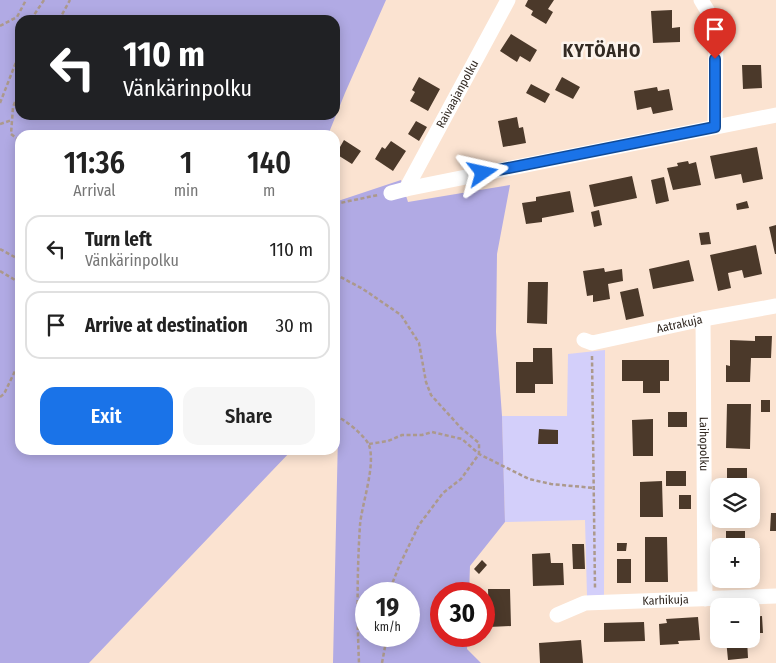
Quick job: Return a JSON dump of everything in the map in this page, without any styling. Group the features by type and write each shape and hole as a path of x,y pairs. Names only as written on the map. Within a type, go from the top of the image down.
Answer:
{"street":[{"name":"Raivaajanpolku","path":"398,191 508,0"},
{"path":"701,0 716,25 715,127"},
{"path":"398,191 776,115"},
{"name":"Aatrakuja","path":"588,341 776,306"},
{"name":"Laihopolku","path":"703,320 705,599"},
{"name":"Karhikuja","path":"557,615 585,603 596,602 776,596"}],"path":[{"path":"18,15 26,0"},
{"path":"34,15 44,0"},
{"path":"62,15 70,0"},
{"path":"0,26 15,18"},
{"path":"0,103 15,65"},
{"path":"15,102 11,134 15,137"},
{"path":"0,124 12,120"},
{"path":"340,203 398,191"},
{"path":"0,249 15,257"},
{"path":"0,271 15,280"},
{"path":"340,277 363,289 401,315 420,343 426,382 431,395 461,428 480,443 479,454 461,479 443,493 420,525 393,582"},
{"path":"588,341 596,602"},
{"path":"0,397 4,394 15,370"},
{"path":"340,418 355,429 369,444 372,460 360,522 357,585 360,663"},
{"path":"369,444 388,441 402,435 422,435 432,432 462,439 479,454 529,479 551,484 594,488"},
{"path":"382,663 385,647"}],"shaded area":[{"path":"0,0 386,0 340,105 340,15 15,15 15,120 334,120 330,130 15,130 15,455 287,455 89,663 0,663"},
{"path":"401,180 408,202 510,185 497,254 496,332 502,416 505,522 470,566 469,582 430,582 430,647 467,647 481,663 333,663 338,455 340,455 340,200"},
{"path":"605,350 604,595 587,596 585,520 505,522 502,416 567,416 568,354"}],"building":[{"path":"528,0 554,0 548,9 553,12 546,24 531,15 533,11 525,6"},
{"path":"672,10 672,28 680,27 680,42 653,43 651,11"},
{"path":"511,34 537,50 530,62 520,56 517,62 500,51"},
{"path":"742,65 761,65 762,88 743,89"},
{"path":"419,77 440,89 428,111 410,101 415,92 412,90"},
{"path":"562,77 580,87 573,99 555,90"},
{"path":"531,84 550,94 545,103 526,93"},
{"path":"657,87 658,91 669,89 673,110 653,114 651,107 637,110 634,91"},
{"path":"517,117 519,128 523,127 526,143 503,147 498,121"},
{"path":"416,121 427,127 419,141 408,134"},
{"path":"344,140 361,151 352,164 340,156 340,147"},
{"path":"391,141 406,151 393,171 375,159 382,147 385,149"},
{"path":"757,147 763,179 743,183 741,174 715,179 710,156"},
{"path":"688,161 689,164 696,162 701,185 673,190 667,168 678,166 677,163"},
{"path":"632,176 637,198 594,207 589,185"},
{"path":"664,177 669,201 656,204 651,180"},
{"path":"570,191 574,212 542,218 542,222 526,224 522,203 536,201 536,197"},
{"path":"747,201 749,208 737,210 736,204"},
{"path":"599,210 602,225 594,227 591,212"},
{"path":"776,225 776,254 775,254 769,227"},
{"path":"709,232 711,244 701,245 699,233"},
{"path":"756,245 762,274 744,278 742,270 728,273 731,288 718,291 710,255"},
{"path":"689,260 694,281 653,289 649,269"},
{"path":"604,268 605,272 622,269 623,281 608,284 610,299 593,302 593,295 587,296 583,271"},
{"path":"528,282 548,282 547,324 527,323"},
{"path":"638,288 644,316 626,320 620,292"},
{"path":"755,336 772,336 771,358 751,358 750,382 726,382 726,365 730,366 730,340 755,341"},
{"path":"533,348 552,348 553,384 535,384 535,393 516,393 516,362 533,362"},
{"path":"622,360 669,360 669,381 660,381 660,393 643,393 643,381 622,381"},
{"path":"761,400 770,400 770,412 761,412"},
{"path":"727,404 751,404 750,449 726,448"},
{"path":"668,412 687,412 687,427 668,427"},
{"path":"653,419 653,456 633,456 632,420"},
{"path":"539,429 558,430 558,444 538,444"},
{"path":"727,468 747,468 747,478 727,478"},
{"path":"666,471 686,471 686,486 666,486"},
{"path":"662,481 663,517 640,517 640,482"},
{"path":"679,495 691,495 691,509 679,509"},
{"path":"771,513 776,513 776,531 770,531"},
{"path":"726,531 745,531 745,538 726,538"},
{"path":"645,537 667,537 668,582 645,582"},
{"path":"617,543 627,543 626,551 617,551"},
{"path":"572,544 584,544 585,569 573,569"},
{"path":"550,553 551,563 563,563 564,585 533,586 532,554"},
{"path":"617,559 631,559 631,583 617,583"},
{"path":"482,560 487,565 479,574 474,569"},
{"path":"495,589 510,589 511,626 495,627"},
{"path":"760,616 762,616 763,633 760,633"},
{"path":"698,617 700,640 678,641 679,644 660,645 659,624 667,623 666,619"},
{"path":"644,622 645,641 604,642 604,623"},
{"path":"581,640 583,663 540,663 539,643"},
{"path":"727,648 747,648 748,658 728,660"}],"district":[{"name":"KYTÖAHO","path":"602,51"}],"route":[{"path":"483,173 715,127 715,59"}]}
